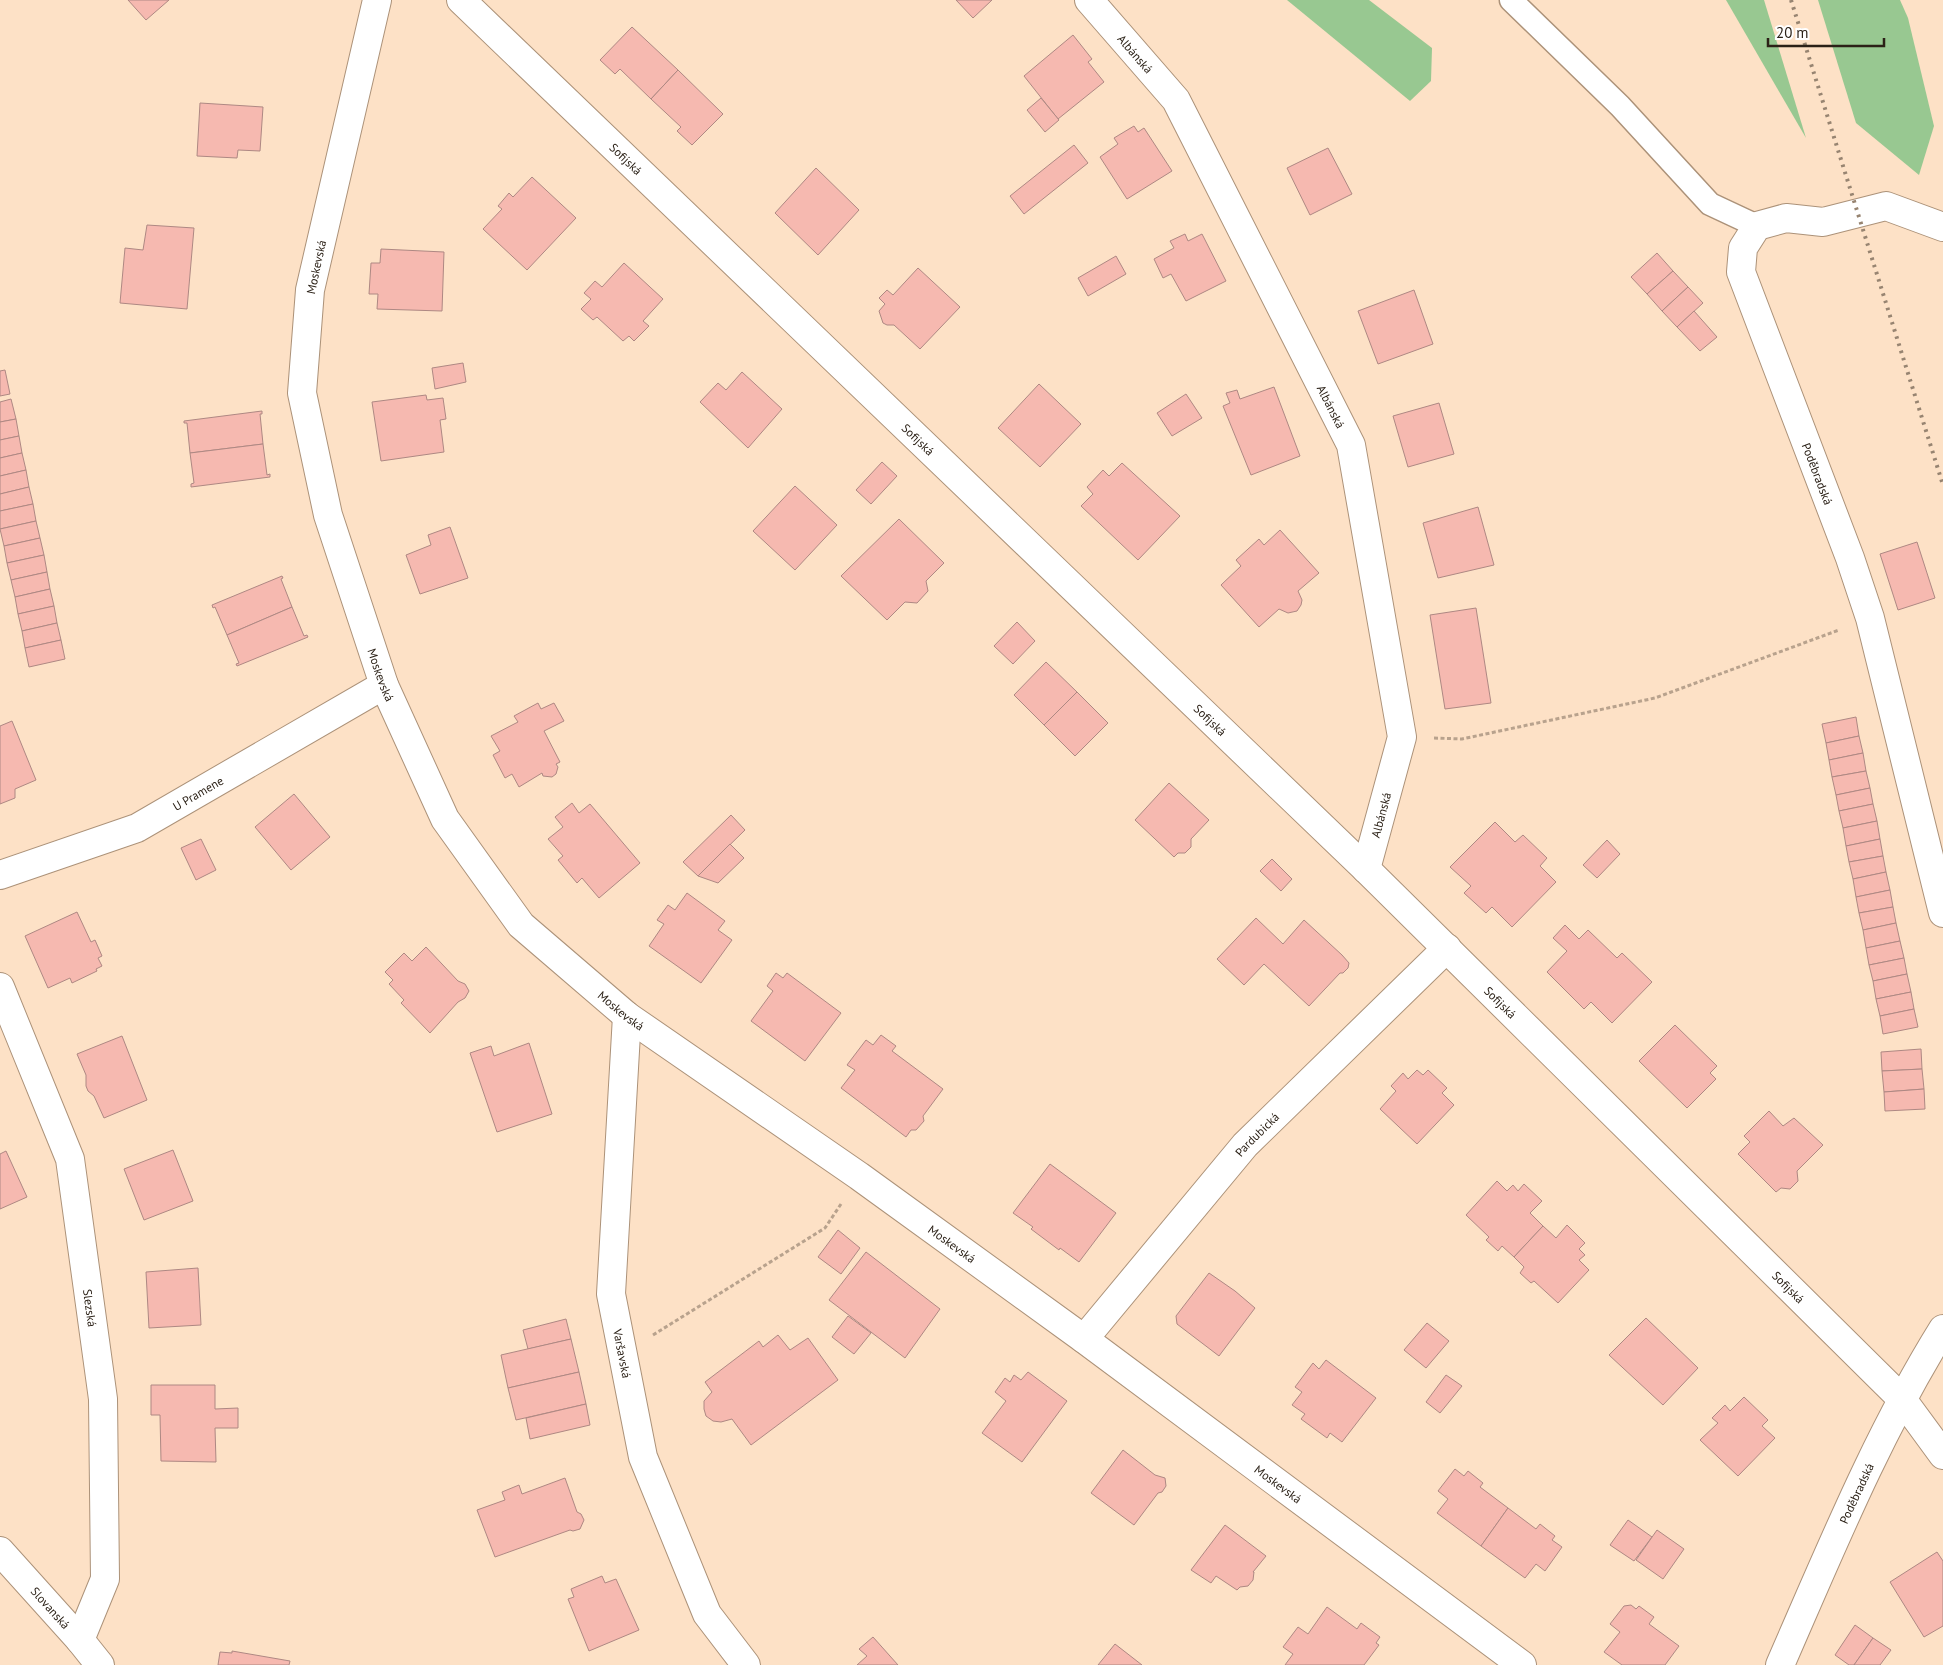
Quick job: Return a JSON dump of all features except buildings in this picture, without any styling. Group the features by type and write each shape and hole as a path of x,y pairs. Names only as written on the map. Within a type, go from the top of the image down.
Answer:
{"street":[{"name":"Moskevská","path":"378,0 310,290 302,393 328,515 384,685 445,819 521,924 627,1016 859,1176 1084,1339 1522,1665"},
{"name":"Sofijská","path":"461,0 1447,948 1902,1399 1943,1455"},
{"name":"Albánská","path":"1089,0 1176,100 1351,445 1402,737 1366,869"},
{"path":"1757,226 1786,218 1823,222 1886,206 1943,227"},
{"name":"Poděbradská","path":"1757,226 1743,248 1741,272 1850,558 1870,618 1943,913"},
{"name":"U Pramene","path":"0,875 138,828 384,685"},
{"name":"Pardubická","path":"1084,1339 1245,1145 1447,948"},
{"name":"Slezská","path":"0,987 70,1159 103,1399 105,1578 80,1640"},
{"name":"Varšavská","path":"627,1016 611,1294 643,1457 707,1614 746,1665"},
{"name":"Poděbradská","path":"1780,1665 1855,1496 1902,1399 1913,1377 1943,1329"},
{"name":"Slovanská","path":"0,1551 100,1665"}],"lane":[{"path":"1511,0 1620,106 1710,204 1757,226"}],"path":[{"path":"1462,739 1655,698 1870,618"},
{"path":"623,1354 825,1228 859,1176"}],"green space":[{"path":"1287,0 1369,0 1432,48 1431,81 1410,101"},
{"path":"1726,0 1764,0 1806,138"},
{"path":"1818,0 1900,0 1908,18 1934,126 1919,175 1856,123"}],"railway":[{"path":"1791,0 1943,485"}]}
